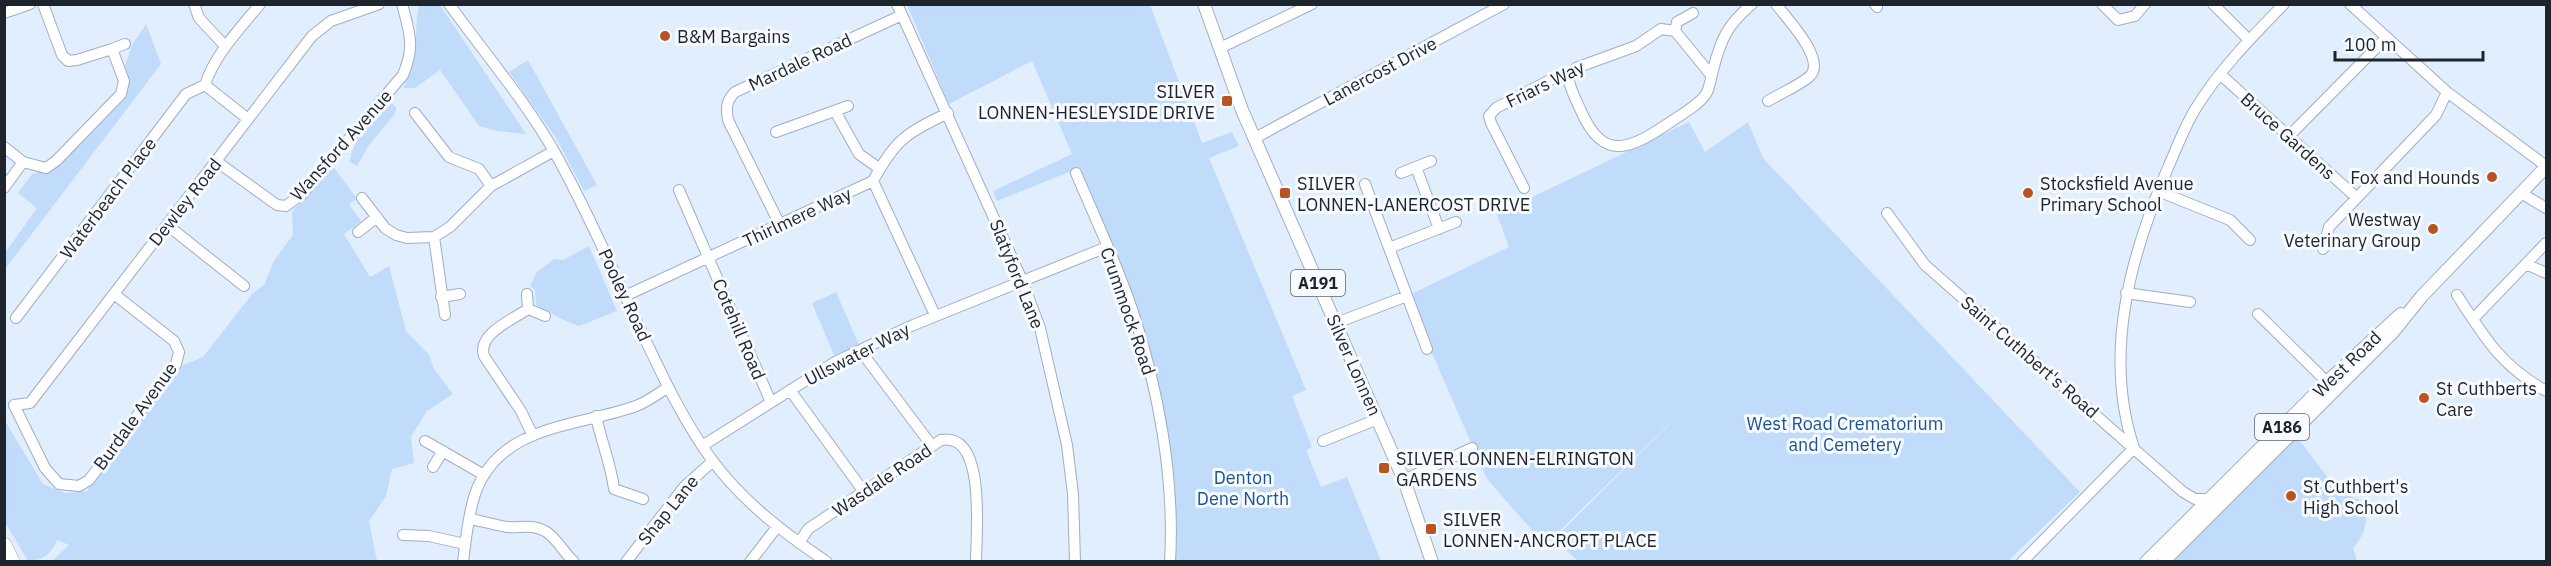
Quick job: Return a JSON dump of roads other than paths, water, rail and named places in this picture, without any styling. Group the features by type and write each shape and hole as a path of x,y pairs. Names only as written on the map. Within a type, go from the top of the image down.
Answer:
{"highway":[{"path":"4,545 12,561"}],"main road":[{"name":"Silver Lonnen","path":"1204,4 1255,138 1404,480 1432,561"},
{"name":"West Road","path":"2146,561 2209,499 2393,332 2422,296 2547,166"},
{"name":"West Road","path":"2163,561 2331,387"}],"street":[{"path":"4,14 30,4"},
{"path":"43,4 62,55 68,60 77,60 125,44"},
{"path":"194,4 199,18 225,45"},
{"path":"248,119 205,85 210,68 225,45 260,4"},
{"name":"Dewley Road","path":"9,403 30,403 312,36 349,9 379,4"},
{"name":"Wansford Avenue","path":"216,161 277,205 286,206 302,194 403,75 411,57 412,40 402,4"},
{"name":"Pooley Road","path":"449,4 554,151 668,387 702,446 737,489 777,527 827,561"},
{"path":"1220,48 1312,4"},
{"name":"Lanercost Drive","path":"1255,138 1504,4"},
{"path":"1568,77 1569,86 1588,128 1601,143 1616,147 1627,144 1659,129 1684,113 1707,94 1725,32 1734,20 1752,4"},
{"path":"1768,101 1811,76 1815,66 1812,52 1776,4"},
{"path":"2102,4 2118,21 2135,16 2145,4"},
{"path":"2213,4 2249,40"},
{"path":"2022,561 2134,448 2126,423 2122,391 2121,346 2126,293 2144,228 2195,109 2220,74 2284,4"},
{"path":"2350,4 2447,92 2547,166"},
{"name":"Slatyford Lane","path":"899,10 1023,280 1040,328 1067,445 1073,494 1075,561"},
{"name":"Mardale Road","path":"780,225 728,120 726,108 729,98 735,92 899,10"},
{"path":"1693,13 1677,22 1675,31 1711,75"},
{"name":"Friars Way","path":"1524,188 1490,116 1496,108 1552,79 1568,77 1576,68 1636,46 1661,29 1675,31"},
{"path":"2288,137 2386,38"},
{"path":"4,147 24,162 46,168 56,161 115,103 121,94 124,81 112,49"},
{"name":"Bruce Gardens","path":"2220,74 2357,198"},
{"name":"Waterbeach Place","path":"16,318 186,94 205,85"},
{"path":"2323,249 2329,227 2436,115 2447,92"},
{"path":"776,132 848,106"},
{"path":"835,111 859,154 880,169"},
{"path":"415,113 449,157 478,169 491,186"},
{"name":"Thirlmere Way","path":"625,296 873,182 905,135 948,113"},
{"path":"362,198 385,228 396,235 407,238 434,237 450,227 491,186 554,151"},
{"path":"1401,173 1431,161"},
{"path":"4,188 24,162"},
{"path":"1416,167 1439,229"},
{"name":"Crummock Road","path":"1076,173 1131,308 1151,376 1165,460 1170,561"},
{"path":"873,182 935,315"},
{"path":"1365,184 1427,349"},
{"name":"Cotehill Road","path":"679,190 770,400"},
{"path":"2158,191 2230,220 2250,240"},
{"path":"2521,193 2547,208"},
{"name":"Saint Cuthbert's Road","path":"1887,213 1925,264 2182,492 2194,499 2209,499"},
{"path":"358,232 377,217"},
{"path":"1389,248 1456,222"},
{"path":"167,225 244,286"},
{"path":"434,237 445,315"},
{"path":"2473,320 2547,243"},
{"name":"Ullswater Way","path":"702,446 770,400 835,362 935,315 1107,247"},
{"path":"2528,265 2547,273"},
{"path":"2126,293 2190,302"},
{"name":"Burdale Avenue","path":"9,403 45,468 58,484 79,486 89,480 176,364 179,352 174,341 114,294"},
{"path":"441,297 460,294"},
{"path":"526,294 528,309"},
{"path":"2457,295 2498,356 2520,376 2547,391"},
{"path":"1336,323 1407,296"},
{"path":"528,309 545,316"},
{"path":"528,309 485,339 481,348 521,411 532,434"},
{"path":"2258,314 2331,387"},
{"path":"860,350 932,446"},
{"path":"463,561 475,494 484,475 497,457 532,434 639,405 668,387"},
{"path":"790,390 864,492"},
{"path":"596,416 602,448 612,470 614,489 643,499"},
{"path":"1323,441 1378,419"},
{"name":"Wasdale Road","path":"799,543 808,529 940,440 956,441 968,455 975,471 976,561"},
{"path":"425,441 484,475"},
{"path":"1404,480 1472,448"},
{"path":"433,467 443,451"},
{"name":"Shap Lane","path":"626,561 684,487 713,461"},
{"path":"2182,492 2189,506 2187,522"},
{"path":"470,519 509,527 527,525 543,530 554,537 566,555 574,561"},
{"path":"750,561 777,527"},
{"path":"403,535 465,544"}],"place":[{"name":"B&M Bargains","path":"665,36"},
{"name":"SILVER LONNEN-HESLEYSIDE DRIVE","path":"1227,101"},
{"name":"Fox and Hounds","path":"2492,177"},
{"name":"SILVER LONNEN-LANERCOST DRIVE","path":"1285,193"},
{"name":"Stocksfield Avenue Primary School","path":"2028,193"},
{"name":"Westway Veterinary Group","path":"2433,229"},
{"name":"St Cuthberts Care","path":"2424,398"},
{"name":"SILVER LONNEN-ELRINGTON GARDENS","path":"1384,468"},
{"name":"St Cuthbert's High School","path":"2291,496"},
{"name":"SILVER LONNEN-ANCROFT PLACE","path":"1431,529"}],"park label":[{"name":"West Road Crematorium and Cemetery","path":"1845,433"},
{"name":"Denton Dene North","path":"1243,487"}]}
